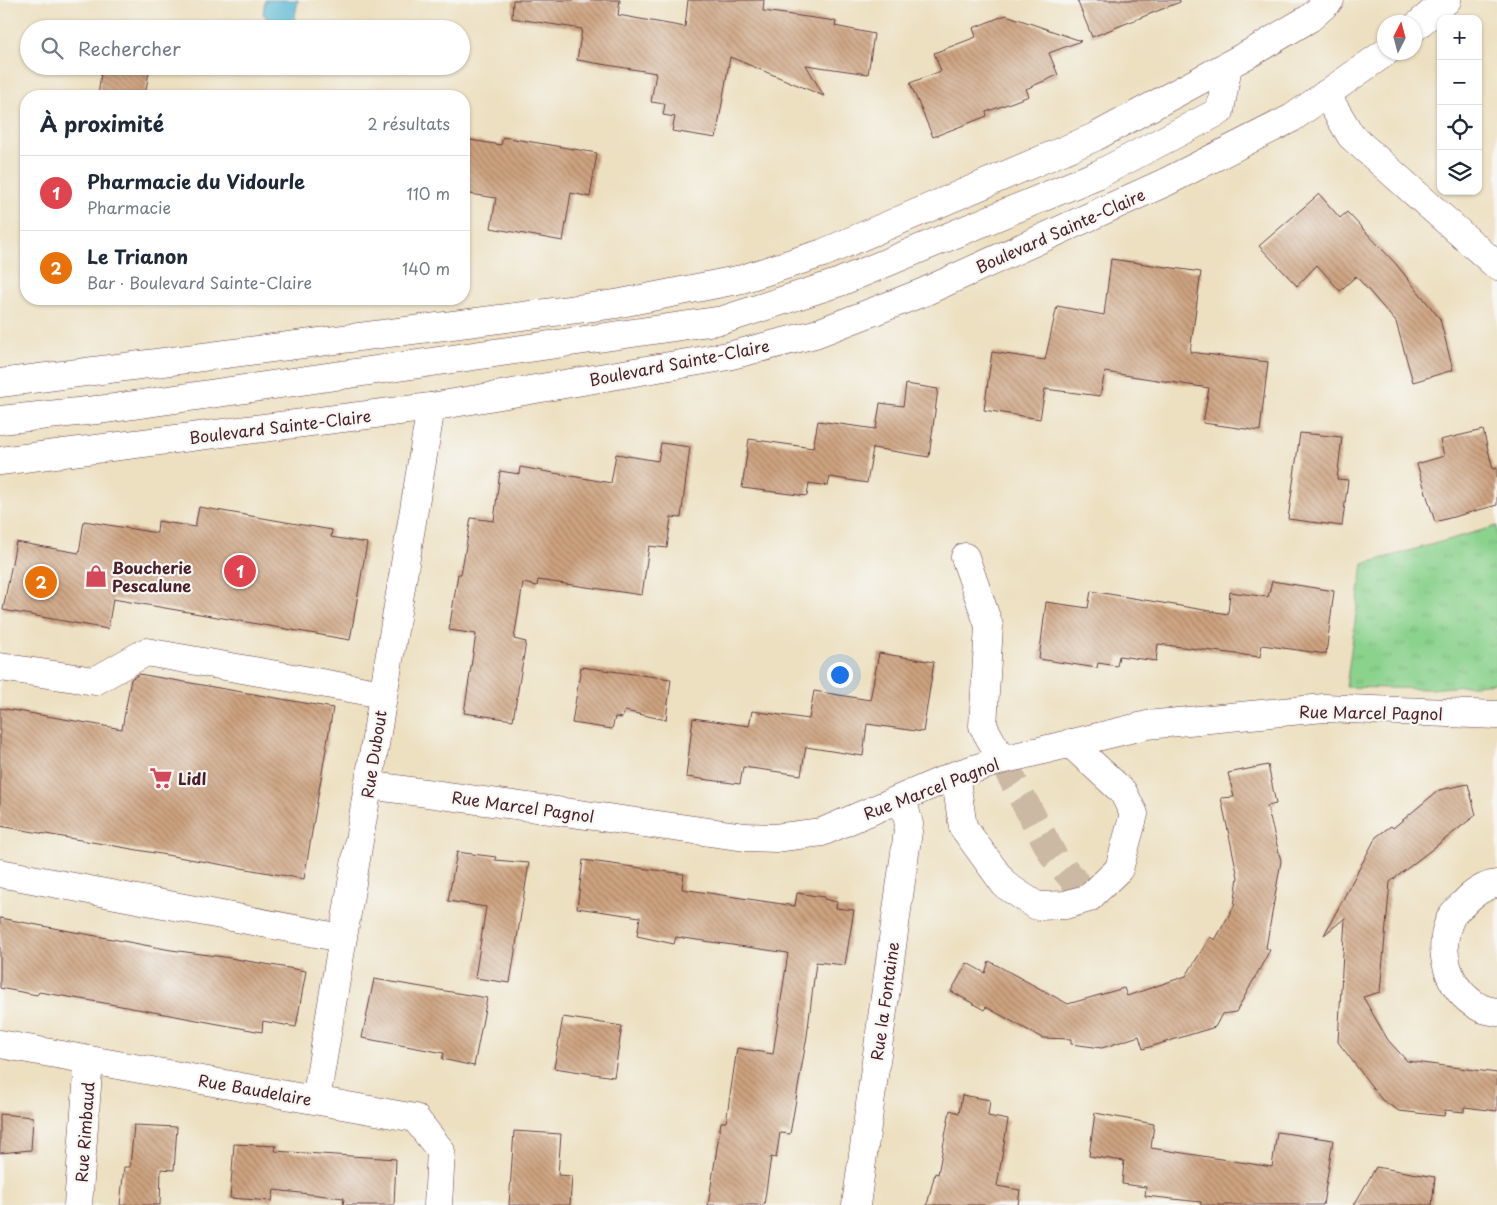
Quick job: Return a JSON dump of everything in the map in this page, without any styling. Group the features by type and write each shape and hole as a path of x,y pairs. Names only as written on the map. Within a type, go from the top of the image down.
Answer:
{"street":[{"path":"0,383 616,304 742,279 822,253 1095,136 1228,65 1310,18 1330,0"},
{"path":"1422,21 1447,0"},
{"name":"Boulevard Sainte-Claire","path":"0,462 431,407 728,356 815,334 924,292 1166,182 1292,118 1377,58"},
{"path":"0,420 106,409 723,320 840,282 1099,174 1220,111 1228,65"},
{"path":"1326,94 1351,136 1497,266"},
{"name":"Rue Dubout","path":"316,1100 431,407"},
{"path":"965,556 989,626 983,726 1002,760"},
{"path":"0,667 95,681 146,652 383,694"},
{"name":"Rue Marcel Pagnol","path":"368,785 745,837 776,838 822,832 955,775 1002,760 1147,725 1324,708 1497,714"},
{"path":"955,775 964,827 1004,885 1037,906 1065,905 1089,898 1119,869 1134,814 1123,792 1070,743"},
{"name":"Rue la Fontaine","path":"856,1205 909,824 902,798"},
{"path":"0,873 342,938"},
{"path":"1497,884 1472,895 1452,915 1443,940 1448,972 1460,991 1479,1007 1497,1012"},
{"name":"Rue Baudelaire","path":"0,1044 415,1118 442,1151 438,1205"},
{"name":"Rue Rimbaud","path":"78,1205 89,1060"}],"green space":[{"path":"1497,526 1497,683 1430,689 1346,687 1363,564"}],"water":[{"path":"265,0 298,0 294,20 267,20 266,16 263,14"}],"building":[{"path":"513,0 620,0 618,15 685,27 688,0 764,0 763,11 836,21 835,26 874,34 868,74 806,65 824,96 730,57 716,138 672,131 675,117 663,115 665,104 651,102 656,73 577,60 582,29 512,18"},
{"path":"1077,0 1180,0 1180,2 1092,37"},
{"path":"1006,15 1081,41 1049,53 1058,75 1026,89 1029,96 986,112 987,116 933,137 910,83 941,71 934,53 976,37 973,28"},
{"path":"101,75 148,75 146,90 99,90"},
{"path":"503,137 597,153 590,197 571,193 563,241 491,228 496,198 470,194 470,140 501,145"},
{"path":"1319,194 1340,218 1347,212 1396,264 1440,319 1453,370 1413,382 1396,322 1356,276 1340,291 1317,265 1297,286 1259,246"},
{"path":"1111,259 1201,272 1190,352 1268,362 1260,431 1203,423 1209,388 1105,372 1100,396 1045,389 1040,419 984,410 992,352 1045,360 1057,306 1104,315"},
{"path":"906,384 938,389 929,457 873,448 867,483 830,477 828,486 809,483 807,496 742,488 749,439 813,448 818,421 876,429 880,403 903,406"},
{"path":"1483,430 1493,469 1497,468 1497,505 1435,522 1417,464 1444,456 1440,440"},
{"path":"1300,433 1342,437 1337,479 1348,480 1342,526 1288,519"},
{"path":"661,443 690,447 681,518 671,517 667,548 649,546 642,595 538,580 537,586 523,583 514,639 526,642 513,720 464,713 476,634 449,630 458,574 461,574 471,518 494,521 500,471 519,474 520,467 611,483 616,454 658,461"},
{"path":"199,507 332,530 331,537 367,543 350,640 113,599 108,629 3,610 16,542 79,553 84,521 157,533 158,521 195,527"},
{"path":"1272,581 1334,591 1326,654 1262,645 1260,657 1158,644 1156,661 1119,656 1117,666 1098,663 1097,668 1039,659 1046,602 1088,608 1091,591 1228,614 1230,592 1268,597"},
{"path":"879,653 934,662 923,732 867,724 863,756 806,747 801,775 743,767 740,784 686,777 693,718 749,726 752,711 809,719 814,691 870,700"},
{"path":"581,667 671,679 666,720 625,711 622,718 615,717 612,729 572,723"},
{"name":"Lidl","path":"139,674 333,708 304,879 0,826 0,708 122,729 131,679"},
{"path":"1268,765 1276,804 1267,806 1281,861 1266,948 1270,950 1236,1012 1222,1014 1215,1027 1143,1049 1139,1036 1102,1048 1071,1044 1071,1039 1042,1038 986,1007 984,1010 951,991 967,963 985,973 989,961 1068,1004 1124,988 1127,996 1186,976 1210,937 1215,940 1234,906 1238,877 1221,798 1234,797 1228,773"},
{"path":"1468,784 1476,815 1390,882 1380,992 1363,997 1388,1040 1407,1061 1497,1073 1497,1111 1464,1107 1464,1112 1445,1110 1444,1116 1399,1111 1382,1100 1338,1042 1345,918 1324,935 1376,837 1391,826 1393,828 1439,790"},
{"path":"457,852 496,857 495,860 529,863 510,983 475,978 486,907 448,901"},
{"path":"583,860 684,874 682,889 795,906 797,893 824,897 824,899 837,902 836,908 854,910 845,965 816,962 807,1036 790,1134 780,1133 776,1158 771,1157 764,1205 708,1205 721,1122 726,1122 737,1048 773,1054 788,953 676,937 674,944 637,936 640,917 577,908"},
{"path":"0,918 171,950 306,971 296,1027 263,1021 262,1032 39,992 37,995 0,988"},
{"path":"374,979 487,998 474,1066 442,1059 444,1053 362,1038"},
{"path":"563,1017 622,1026 614,1077 554,1068"},
{"path":"962,1095 990,1100 988,1116 1008,1120 997,1186 1020,1190 1018,1205 927,1205 935,1173 938,1174 950,1110 959,1113"},
{"path":"1095,1113 1154,1124 1151,1148 1272,1167 1277,1132 1333,1140 1323,1205 1201,1205 1201,1202 1145,1196 1146,1187 1122,1184 1124,1161 1089,1156"},
{"path":"0,1114 33,1117 31,1150 0,1153"},
{"path":"134,1125 177,1127 174,1170 161,1169 160,1205 120,1205 124,1167 130,1167"},
{"path":"514,1131 561,1134 558,1175 572,1176 570,1205 509,1205"},
{"path":"234,1144 276,1146 275,1151 396,1159 394,1205 343,1205 344,1198 274,1190 272,1201 230,1198"},
{"path":"1376,1167 1435,1177 1432,1205 1354,1205"}],"tunnel":[{"path":"1002,760 1054,857 1089,898"}],"place":[{"name":"Pharmacie du Vidourle","path":"240,571"},
{"name":"Boucherie Pescalune","path":"96,576"},
{"name":"Le Trianon","path":"41,582"},
{"name":"Lidl","path":"161,778"}]}
